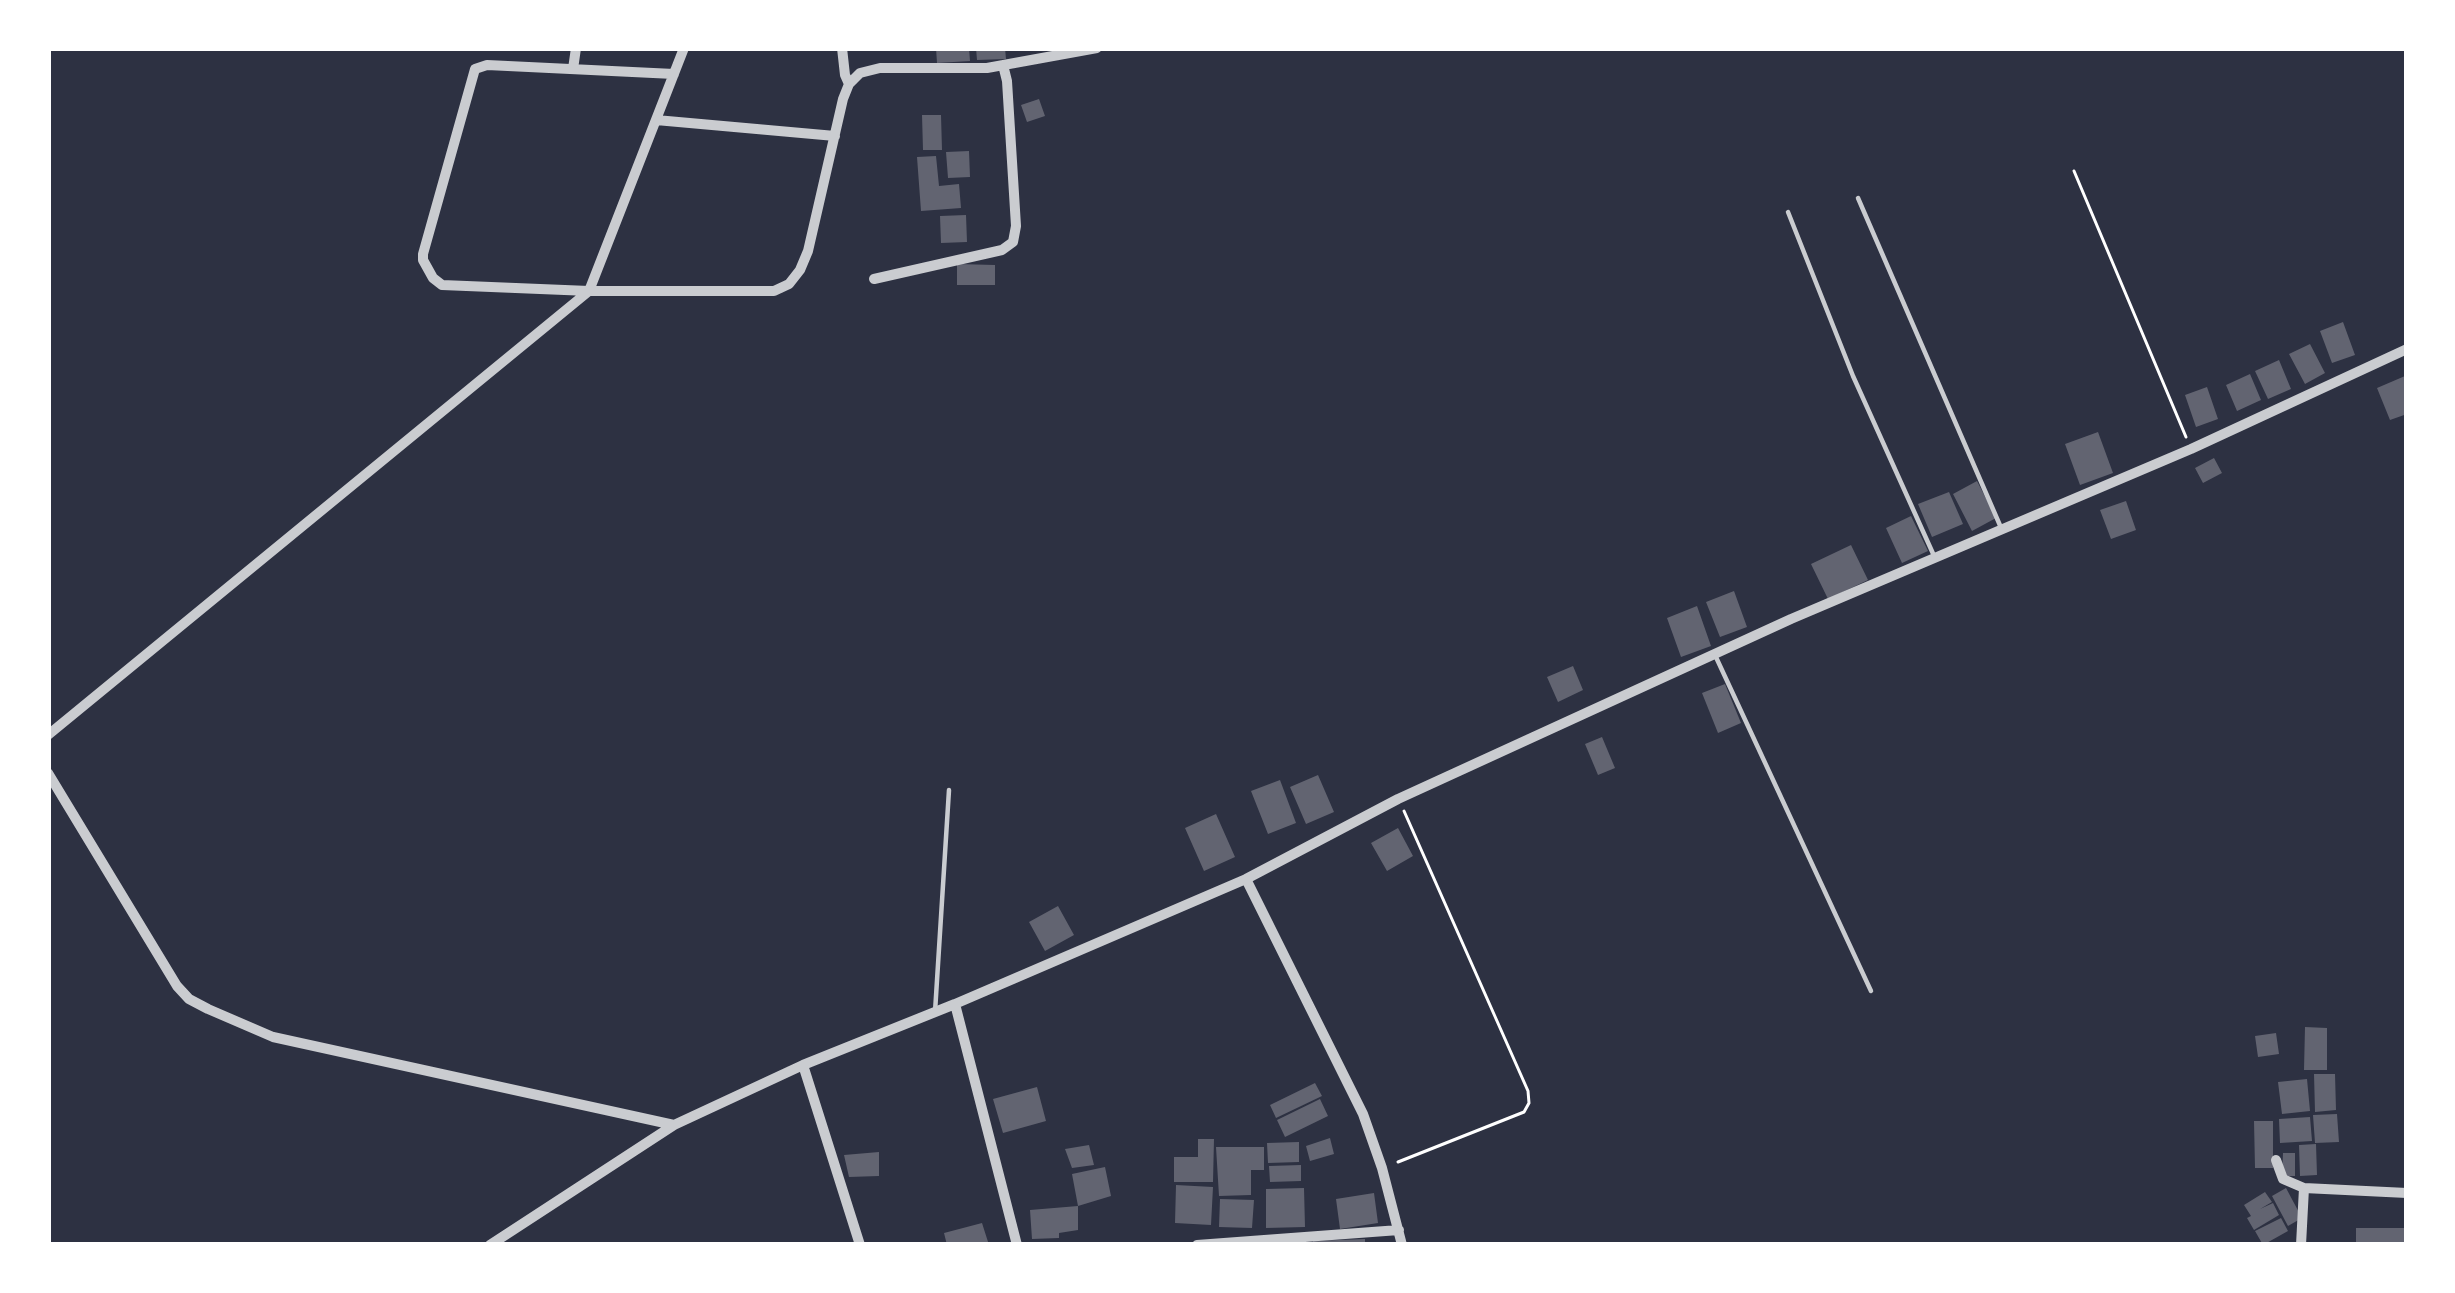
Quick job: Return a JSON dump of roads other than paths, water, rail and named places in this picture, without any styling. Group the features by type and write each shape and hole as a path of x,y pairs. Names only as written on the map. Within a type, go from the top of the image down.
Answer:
{"street":[{"path":"573,69 576,48"},
{"path":"48,735 589,291 684,48"},
{"path":"842,48 849,84"},
{"path":"674,74 487,65 475,69 423,260 433,278 442,285 589,291 774,291 789,284 808,251 849,84 860,73 880,68 987,68 1097,48"},
{"path":"874,279 1002,250 1012,242 1016,226 1003,65"},
{"path":"656,120 835,136"},
{"path":"490,1245 674,1125 803,1065 1246,879 1398,799 2407,349"},
{"path":"48,772 189,999 273,1037 674,1125"},
{"path":"1246,879 1363,1114 1402,1245"},
{"path":"955,1004 1017,1245"},
{"path":"803,1065 860,1245"},
{"path":"2276,1160 2283,1179 2304,1188 2407,1193"},
{"path":"2301,1245 2304,1188"},
{"path":"1198,1245 1399,1230"}],"lane":[{"path":"1858,198 2002,530"},
{"path":"1789,212 1853,376 1935,558"},
{"path":"1715,655 1871,992"},
{"path":"935,1012 949,790"}]}
